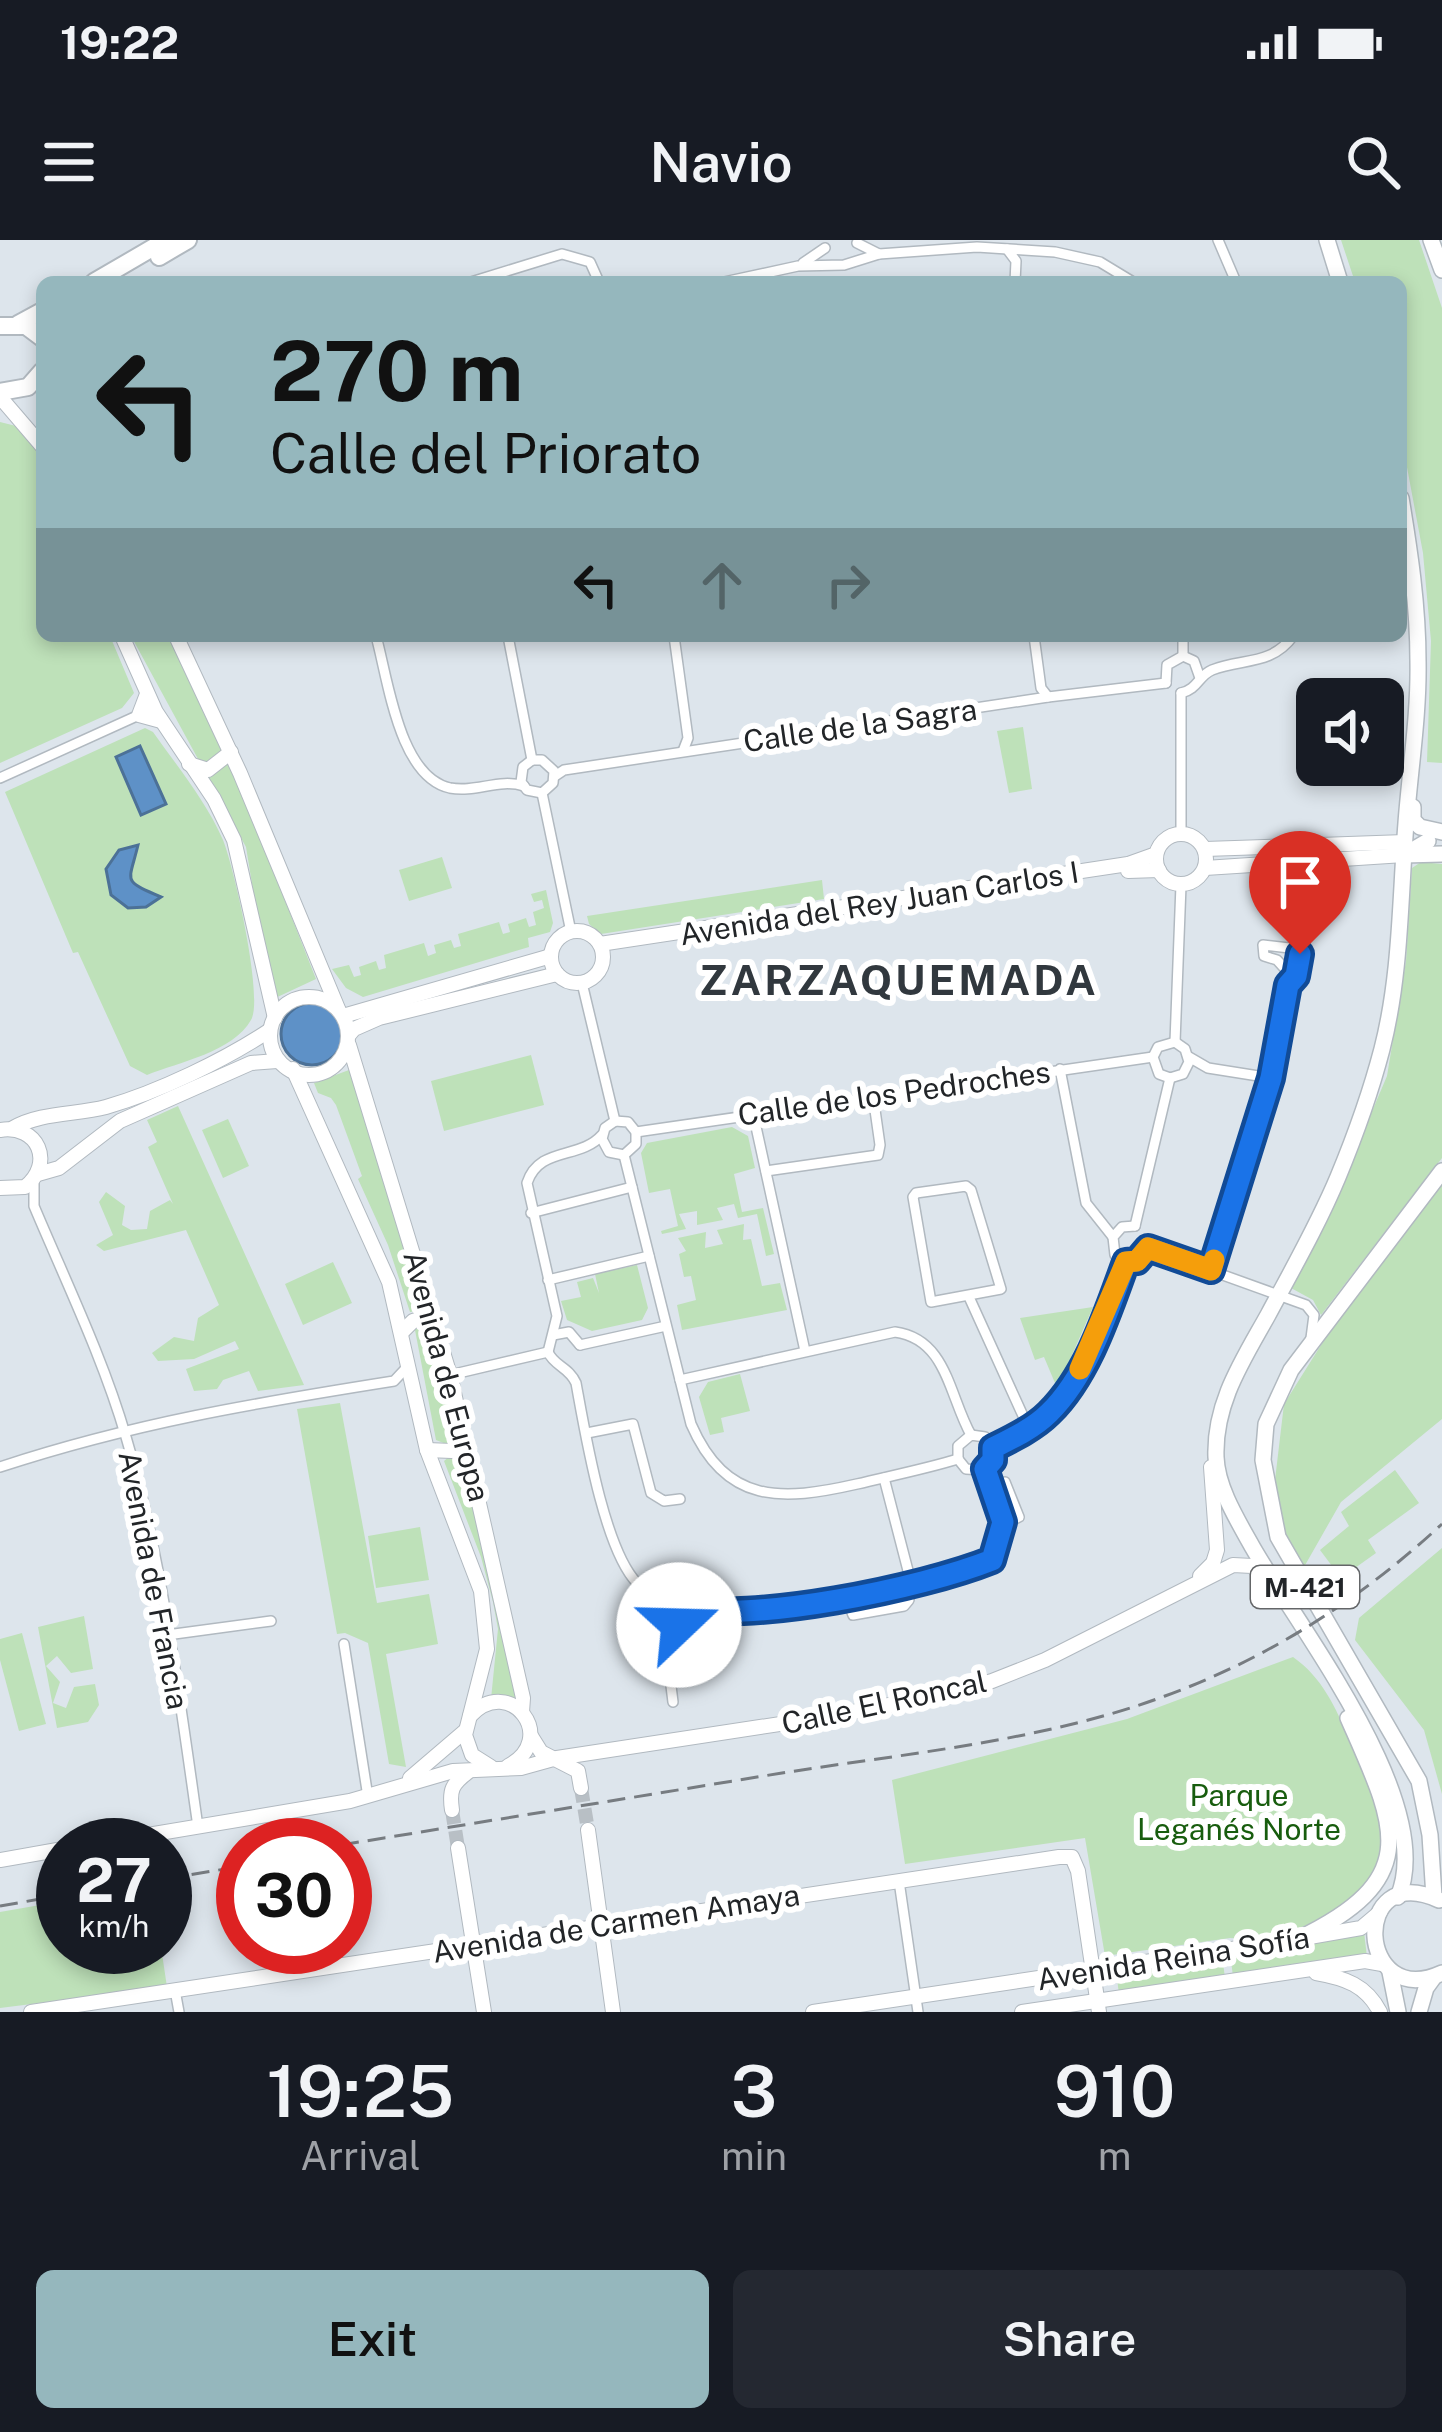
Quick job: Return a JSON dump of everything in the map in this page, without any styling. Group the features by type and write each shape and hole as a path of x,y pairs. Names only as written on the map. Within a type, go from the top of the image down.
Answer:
{"highway":[{"path":"104,276 166,240"},
{"path":"127,276 188,240"},
{"path":"7,322 36,313"},
{"path":"7,322 36,332"},
{"path":"0,395 18,392 36,376"}],"main road":[{"path":"1327,240 1338,276"},
{"path":"1431,240 1442,270"},
{"path":"0,395 36,439"},
{"path":"1190,1584 1213,1563 1217,1550 1211,1461 1229,1384 1339,1176 1383,1045 1400,931 1419,662 1407,537"},
{"path":"126,642 161,721 221,812 236,846 272,1024 270,1046 277,1061"},
{"path":"179,642 231,752 349,1040"},
{"path":"147,694 139,716 161,721"},
{"path":"1414,750 1413,820 1437,838"},
{"path":"189,764 208,770 231,752"},
{"path":"1181,834 1198,840 1205,849 1205,868 1197,879 1181,885 1159,870 1156,854 1165,839 1181,834"},
{"path":"1205,868 1405,849 1437,838"},
{"path":"1205,849 1405,849 1442,854"},
{"name":"Avenida del Rey Juan Carlos I","path":"602,951 1128,865 1156,854"},
{"name":"Avenida del Rey Juan Carlos I","path":"602,951 1119,872 1159,870"},
{"path":"572,932 583,932 602,951 597,974 582,983 568,982 556,974 551,956 557,940 572,932"},
{"path":"341,1014 551,956"},
{"path":"4,1189 59,1168 120,1121 251,1063 277,1061 314,1074 343,1058 354,1028 556,974"},
{"path":"7,1129 37,1118 108,1106 232,1054 297,1000 327,1002 341,1014"},
{"name":"Avenida de Europa","path":"349,1040 450,1375 524,1698 522,1712"},
{"name":"Avenida de Europa","path":"293,1070 386,1273 428,1450 484,1606 485,1663 468,1724"},
{"path":"7,1129 26,1131 41,1150 36,1177"},
{"name":"M-421","path":"1398,1898 1422,1894 1438,1899 1427,1819 1413,1766 1278,1537 1263,1460 1266,1424 1276,1398 1309,1343 1442,1171"},
{"path":"402,1332 412,1321 433,1315"},
{"path":"1216,1432 1219,1482 1278,1591 1366,1734 1394,1797 1408,1862 1398,1898 1383,1908 1372,1940 1386,1968 1398,2012"},
{"path":"428,1450 452,1451 466,1441"},
{"name":"Calle El Roncal","path":"508,1766 521,1768 557,1758 826,1717 958,1691 1045,1660 1190,1584 1239,1564 1252,1566 1278,1591"},
{"path":"1298,1939 1361,1902 1384,1868 1390,1845 1384,1803 1334,1682"},
{"path":"401,1785 494,1702 522,1712 541,1752 578,1772 581,1788"},
{"path":"468,1724 472,1755 491,1767"},
{"path":"192,1828 508,1766 524,1755 531,1736"},
{"path":"452,1810 450,1793 467,1772"},
{"path":"1427,1819 1442,1860"},
{"path":"588,1830 613,2012"},
{"path":"458,1848 484,2012"},
{"path":"0,1860 36,1854"},
{"name":"Avenida de Carmen Amaya","path":"31,2012 1072,1857 1096,1992"},
{"name":"Avenida Reina Sofía","path":"1022,2012 1298,1939 1361,1928 1383,1908"},
{"name":"Avenida Reina Sofía","path":"813,2012 1096,1992 1365,1961 1386,1968"},
{"path":"1386,1968 1416,1981 1438,1975"},
{"path":"1300,1970 1352,1982 1365,1989 1380,2012"},
{"path":"1419,2012 1426,1988 1438,1975"}],"street":[{"path":"1218,240 1233,276"},
{"path":"854,260 856,241 880,254"},
{"path":"798,266 826,244 833,263"},
{"path":"752,276 798,266 844,265 880,254 977,244 1055,252 1100,262 1123,276"},
{"path":"1007,249 1016,261 1016,276"},
{"path":"491,276 568,253 590,262 596,276"},
{"path":"378,642 406,748 420,770 448,788 510,782 542,793"},
{"path":"509,642 532,760"},
{"path":"675,642 688,738 682,751"},
{"path":"1035,642 1041,688 1048,697"},
{"path":"1183,642 1183,656"},
{"path":"1183,656 1167,665 1166,683 1181,693 1191,691 1214,670 1270,657 1286,642"},
{"path":"1183,656 1198,666 1200,678"},
{"name":"Calle de la Sagra","path":"555,776 564,770 682,751 1166,683"},
{"path":"1181,693 1181,834"},
{"path":"0,778 139,716"},
{"path":"524,786 521,771 532,760"},
{"path":"532,760 547,762 555,776 542,793"},
{"path":"542,793 572,932"},
{"path":"1174,1042 1181,885"},
{"path":"1211,1270 1271,1075 1288,985 1296,976 1300,954 1294,947 1263,945 1264,956 1286,970 1271,1075"},
{"path":"582,983 615,1121"},
{"path":"1189,1057 1186,1070 1170,1078 1159,1074 1153,1058 1158,1047 1174,1042 1208,1068 1271,1075"},
{"name":"Calle de los Pedroches","path":"636,1132 1153,1058"},
{"path":"1060,1069 1085,1203 1113,1237 1115,1255 1211,1270 1306,1305 1313,1315 1309,1343"},
{"path":"1135,1226 1170,1078"},
{"path":"766,1171 878,1155 873,1096"},
{"path":"753,1113 805,1351"},
{"path":"548,1352 557,1316 527,1184 531,1171 545,1158 589,1147 615,1121 628,1122 636,1132 634,1148 624,1155 609,1152 602,1135"},
{"path":"624,1155 691,1424 704,1451 722,1472 749,1489 789,1497 958,1459"},
{"name":"Avenida de Francia","path":"36,1177 34,1206 124,1430 146,1513 198,1827"},
{"path":"966,1186 971,1190 1001,1283 995,1293 970,1297 935,1303 927,1298 912,1202 916,1193 966,1186"},
{"path":"531,1213 632,1187"},
{"name":"Avenida de Francia","path":"4,1189 34,1206"},
{"path":"993,1448 1050,1413 1070,1386 1146,1234 1135,1226 1122,1227 1113,1237"},
{"path":"548,1280 649,1256"},
{"path":"970,1297 1029,1429"},
{"path":"548,1352 555,1362 666,1326"},
{"path":"553,1335 569,1332 576,1383 617,1552 637,1592 677,1607 781,1608 909,1586 992,1560 1003,1522 985,1469"},
{"path":"680,1381 895,1332 910,1334 928,1345 942,1365 971,1435"},
{"path":"450,1375 548,1352"},
{"path":"0,1467 189,1414 394,1381 408,1366"},
{"path":"394,1381 412,1391"},
{"path":"587,1432 633,1424 651,1493 664,1501 680,1499"},
{"path":"971,1435 987,1438 993,1448 993,1460 985,1469 971,1471 958,1459 958,1446 971,1435"},
{"path":"846,1597 853,1615 904,1606 908,1600 909,1586 884,1478"},
{"path":"1005,1482 1019,1517 1010,1522"},
{"path":"673,1702 669,1670 685,1666 677,1607"},
{"path":"166,1636 271,1621"},
{"path":"344,1647 368,1797"},
{"path":"899,1881 917,2004"},
{"path":"176,1990 178,2012"}],"green space":[{"path":"1341,240 1419,240 1442,308 1442,763 1427,762 1431,641 1423,553 1407,467 1407,276 1353,276"},
{"path":"0,422 20,427 36,448 36,642 113,642 134,693 122,708 0,763"},
{"path":"134,642 171,642 243,794 316,979 271,1000 246,847"},
{"path":"1023,727 1032,789 1009,793 997,731"},
{"path":"145,728 153,732 191,784 223,840 254,987 251,1020 243,1031 204,1055 147,1075 130,1066 78,952 73,953 5,792"},
{"path":"442,857 452,888 409,901 399,870"},
{"path":"1421,862 1442,864 1442,1158 1321,1315 1313,1300 1291,1288 1387,1076 1406,961 1412,868"},
{"path":"822,880 824,899 601,934 587,916"},
{"path":"546,890 553,923 550,932 528,938 529,947 363,997 346,988 332,969 349,965 354,977 361,975 359,967 376,961 379,970 386,968 384,955 424,943 428,956 436,953 434,945 451,940 454,948 461,946 458,934 499,922 503,934 510,932 508,924 526,918 529,927 536,925 533,912 544,908 542,900 534,902 531,894"},
{"path":"531,1055 544,1105 444,1131 431,1081"},
{"path":"349,1070 424,1310 410,1312 388,1245 358,1179 362,1176 336,1105 318,1093 314,1083"},
{"path":"178,1106 304,1385 258,1391 249,1371 223,1380 217,1389 194,1391 186,1369 239,1349 235,1341 194,1359 158,1361 152,1353 174,1337 194,1341 198,1318 219,1305 186,1230 104,1251 96,1245 113,1235 99,1202 106,1192 125,1206 122,1225 131,1230 147,1229 150,1211 170,1200 173,1204 148,1147 157,1142 147,1120"},
{"path":"228,1119 249,1166 223,1178 202,1130"},
{"path":"732,1127 748,1136 755,1168 734,1174 742,1212 763,1208 774,1254 766,1256 757,1214 738,1218 734,1204 717,1208 723,1220 697,1225 697,1211 679,1214 686,1229 661,1231 678,1226 670,1189 649,1193 641,1153 647,1143"},
{"path":"1442,1183 1442,1419 1341,1502 1304,1567 1286,1537 1275,1480 1284,1404 1343,1310"},
{"path":"744,1224 743,1240 751,1239 762,1286 780,1283 787,1310 682,1330 677,1305 696,1300 691,1276 684,1277 679,1254 686,1251 678,1238 706,1232 705,1248 723,1244 717,1230"},
{"path":"333,1262 352,1303 303,1325 285,1284"},
{"path":"637,1265 648,1308 642,1320 592,1331 567,1320 561,1301 581,1297 577,1282 593,1278 599,1293 595,1274"},
{"path":"1093,1307 1061,1380 1055,1383 1044,1357 1035,1360 1020,1318"},
{"path":"424,1323 462,1436 446,1444 436,1440 415,1330"},
{"path":"740,1374 750,1411 721,1418 724,1432 710,1435 699,1397 708,1382"},
{"path":"340,1403 377,1603 429,1594 438,1644 386,1654 406,1767 389,1764 368,1643 337,1634 297,1409"},
{"path":"462,1455 520,1700 491,1699 498,1629 481,1557 444,1461"},
{"path":"1395,1470 1419,1503 1368,1540 1376,1553 1341,1578 1320,1550 1349,1526 1341,1512"},
{"path":"420,1527 429,1580 376,1588 368,1536"},
{"path":"1442,1548 1442,1794 1424,1730 1355,1640 1359,1618"},
{"path":"84,1616 93,1669 71,1673 57,1656 46,1666 60,1682 53,1703 66,1708 74,1687 95,1684 99,1705 88,1722 57,1728 38,1627"},
{"path":"22,1633 46,1724 19,1731 0,1660 0,1639"},
{"name":"Parque Leganés Norte","path":"1293,1657 1312,1674 1333,1705 1371,1786 1382,1823 1379,1860 1368,1881 1329,1915 1279,1934 1105,1956 1085,1838 905,1864 892,1780 1127,1719"},
{"path":"36,1906 36,1974 165,1974 167,1987 0,2008 0,1912"},
{"path":"1364,1932 1367,1957 1233,1976 1230,1954"},
{"path":"1222,1955 1225,1978 1119,1994 1116,1971"}],"water":[{"path":"140,746 166,804 141,815 116,757"},
{"path":"138,845 131,879 161,897 146,907 128,908 111,895 106,869 119,850"},
{"path":"312,1003 334,1012 343,1034 334,1056 312,1065 290,1056 281,1034 290,1012"}],"tunnel":[{"path":"581,1788 588,1830"},
{"path":"452,1810 458,1848"}],"railway":[{"path":"372,1840 976,1744 1119,1711 1203,1681 1277,1645 1379,1577 1442,1524"},
{"path":"192,1874 216,1870"},
{"path":"0,1906 36,1900"}],"slow traffic":[{"path":"1080,1369 1126,1262 1137,1261 1148,1248 1211,1270 1214,1260"}],"district":[{"name":"ZARZAQUEMADA","path":"899,979"}],"route":[{"path":"679,1625 677,1607 781,1608 912,1586 992,1560 1003,1522 985,1469 993,1460 993,1448 1050,1413 1070,1386 1126,1262 1137,1261 1148,1248 1211,1270 1271,1078 1288,985 1296,976 1300,954"}]}
